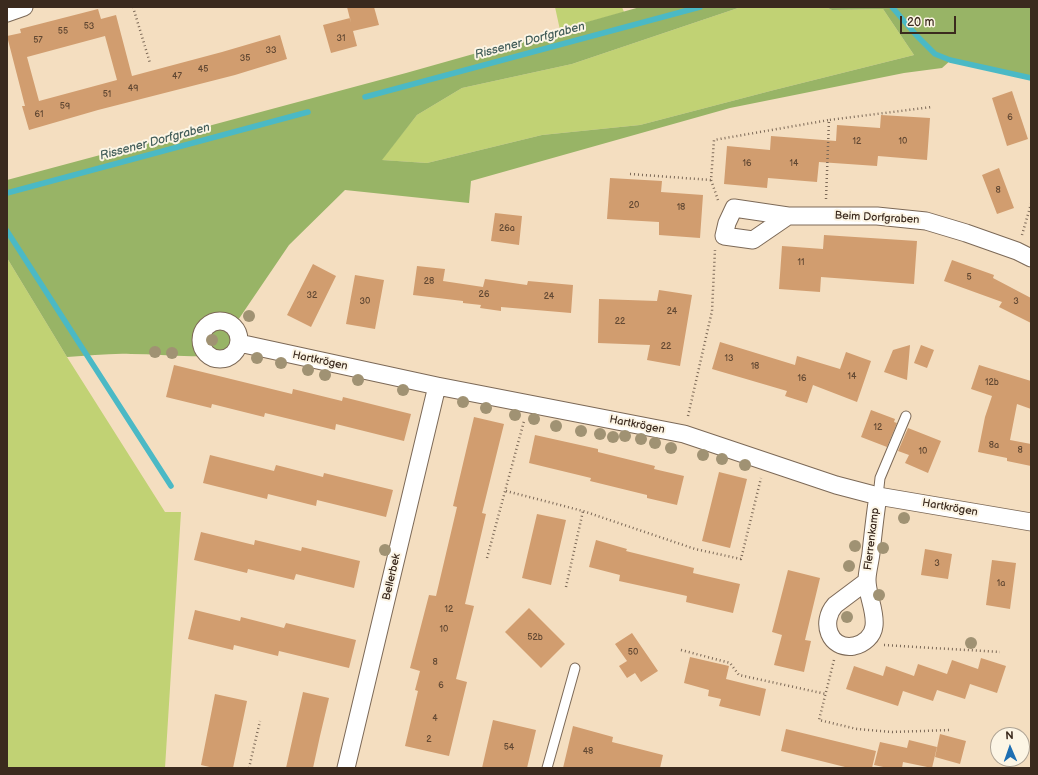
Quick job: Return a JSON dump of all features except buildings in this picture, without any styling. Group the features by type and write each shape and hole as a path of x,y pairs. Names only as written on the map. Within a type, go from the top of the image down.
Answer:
{"street":[{"path":"7,14 24,7"},
{"name":"Beim Dorfgraben","path":"725,229 734,208 788,216 877,216 926,222 966,233 1024,255"},
{"path":"725,229 753,240 788,216"},
{"name":"Hartkrögen","path":"239,343 438,386 684,434 836,485 878,496 1031,522"},
{"name":"Bellerbek","path":"346,768 438,386"},
{"name":"Flerrenkamp","path":"860,644 869,638 874,626 867,581 878,496"},
{"name":"Flerrenkamp","path":"838,643 833,639 827,627 830,610 867,581"},
{"path":"838,643 845,646 860,644"}],"lane":[{"path":"878,496 880,478 906,416"},
{"path":"547,768 575,668"}],"path":[{"path":"133,7 150,62"},
{"path":"684,434 712,311 715,249 725,229 710,180 714,140 829,120 932,108"},
{"path":"825,216 829,120"},
{"path":"630,174 710,180"},
{"path":"1024,255 1031,204"},
{"path":"487,558 506,491 528,403"},
{"path":"506,491 583,512 695,549 741,558 765,462"},
{"path":"566,587 583,512"},
{"path":"838,643 819,720 857,729 892,732 951,730"},
{"path":"860,644 1000,652"},
{"path":"681,650 730,663 739,675 826,694"},
{"path":"250,768 260,721"}],"green space":[{"path":"555,7 622,7 624,12 560,30"},
{"path":"640,7 741,7 572,64 462,88 417,115 382,160 427,163 542,135 640,125 914,55 883,9 832,10 826,7 1031,7 1031,78 951,60 942,68 904,73 730,108 471,181 469,203 345,190 289,245 234,326 238,339 237,348 232,355 225,359 202,356 149,354 107,354 67,357 7,258 7,180 406,73"},
{"path":"741,7 826,7 832,10 883,9 914,55 640,125 542,135 427,163 381,160 417,115 462,88 572,64"},
{"path":"7,258 67,357 165,512 181,512 165,768 7,768"}],"waterway":[{"name":"Rissener Dorfgraben","path":"365,97 700,7"},
{"name":"Rissener Dorfgraben","path":"892,7 935,54 950,60 1031,78"},
{"name":"Rissener Dorfgraben","path":"7,193 308,112"},
{"path":"7,231 171,486"}]}
